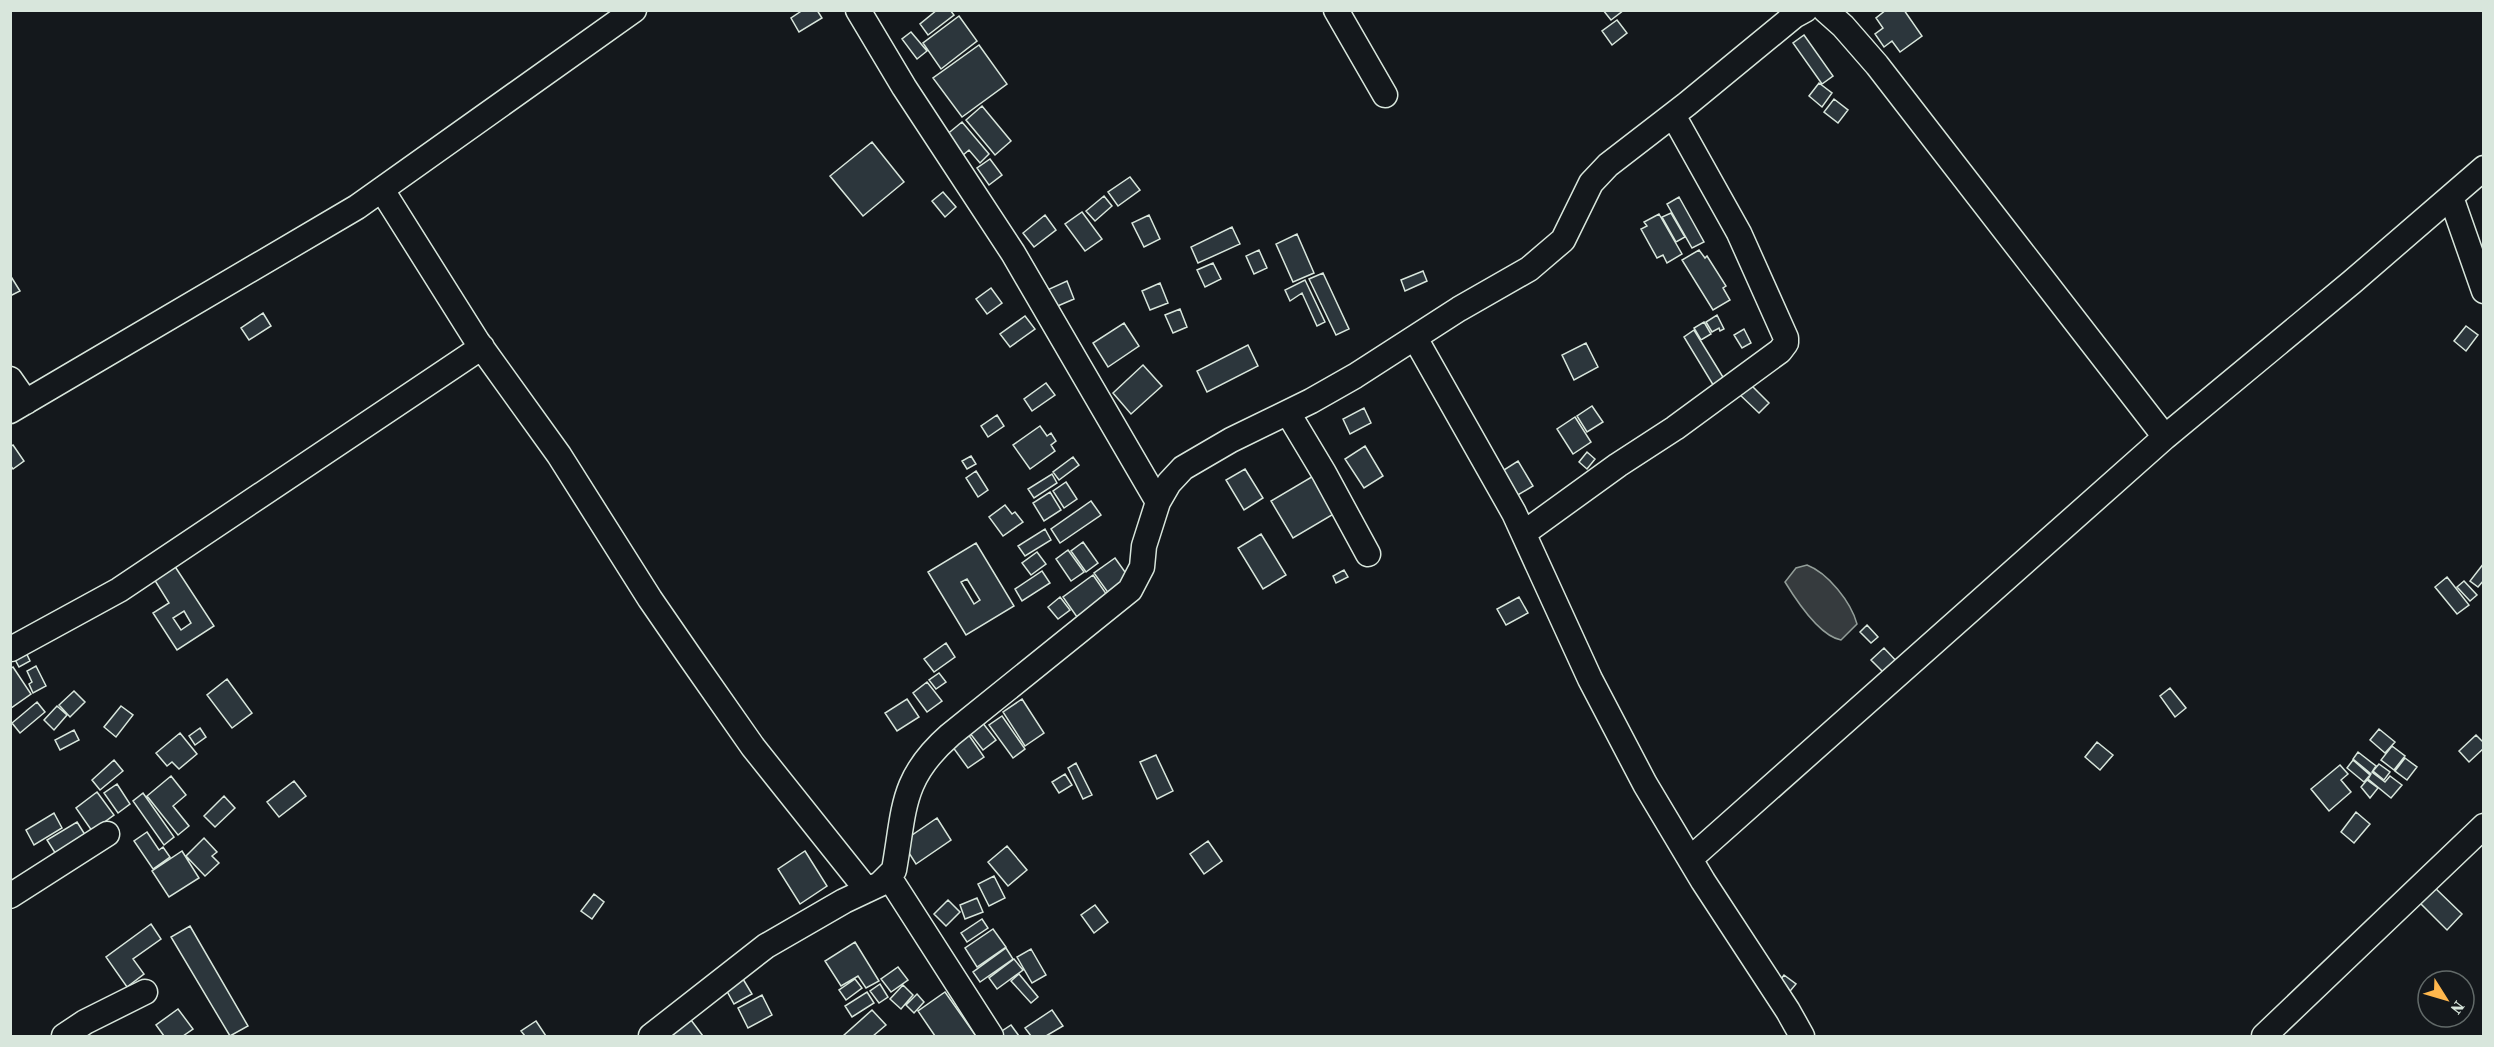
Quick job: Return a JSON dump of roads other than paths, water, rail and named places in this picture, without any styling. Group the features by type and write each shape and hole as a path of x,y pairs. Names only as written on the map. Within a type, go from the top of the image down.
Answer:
{"street":[{"path":"10,379 18,407 357,207 634,10"},
{"path":"858,10 904,87 1012,253 1158,502"},
{"path":"1336,10 1384,95"},
{"path":"651,1036 766,946 889,877 894,870 908,789 917,770 935,748 950,735 1130,590 1142,567 1144,546 1158,502 1169,483 1183,468 1231,440 1355,376 1459,309 1529,269 1559,244 1571,226 1579,204 1591,183 1625,150 1673,115 1794,16 1805,10"},
{"path":"1829,12 1877,65 2165,437"},
{"path":"1524,533 1618,465 1675,428 1780,351 1786,343 1786,338 1739,233 1673,115"},
{"path":"1690,859 2165,437 2484,168"},
{"path":"382,190 482,347 559,455 650,599 747,738 867,890"},
{"path":"2451,197 2484,291"},
{"path":"1415,338 1524,533 1596,689 1645,784 1802,1036"},
{"path":"11,649 118,590 482,347"},
{"path":"1288,412 1368,554"},
{"path":"2264,1036 2484,826"},
{"path":"10,896 107,834"},
{"path":"889,877 991,1036"},
{"path":"64,1036 85,1022 145,992"}]}
